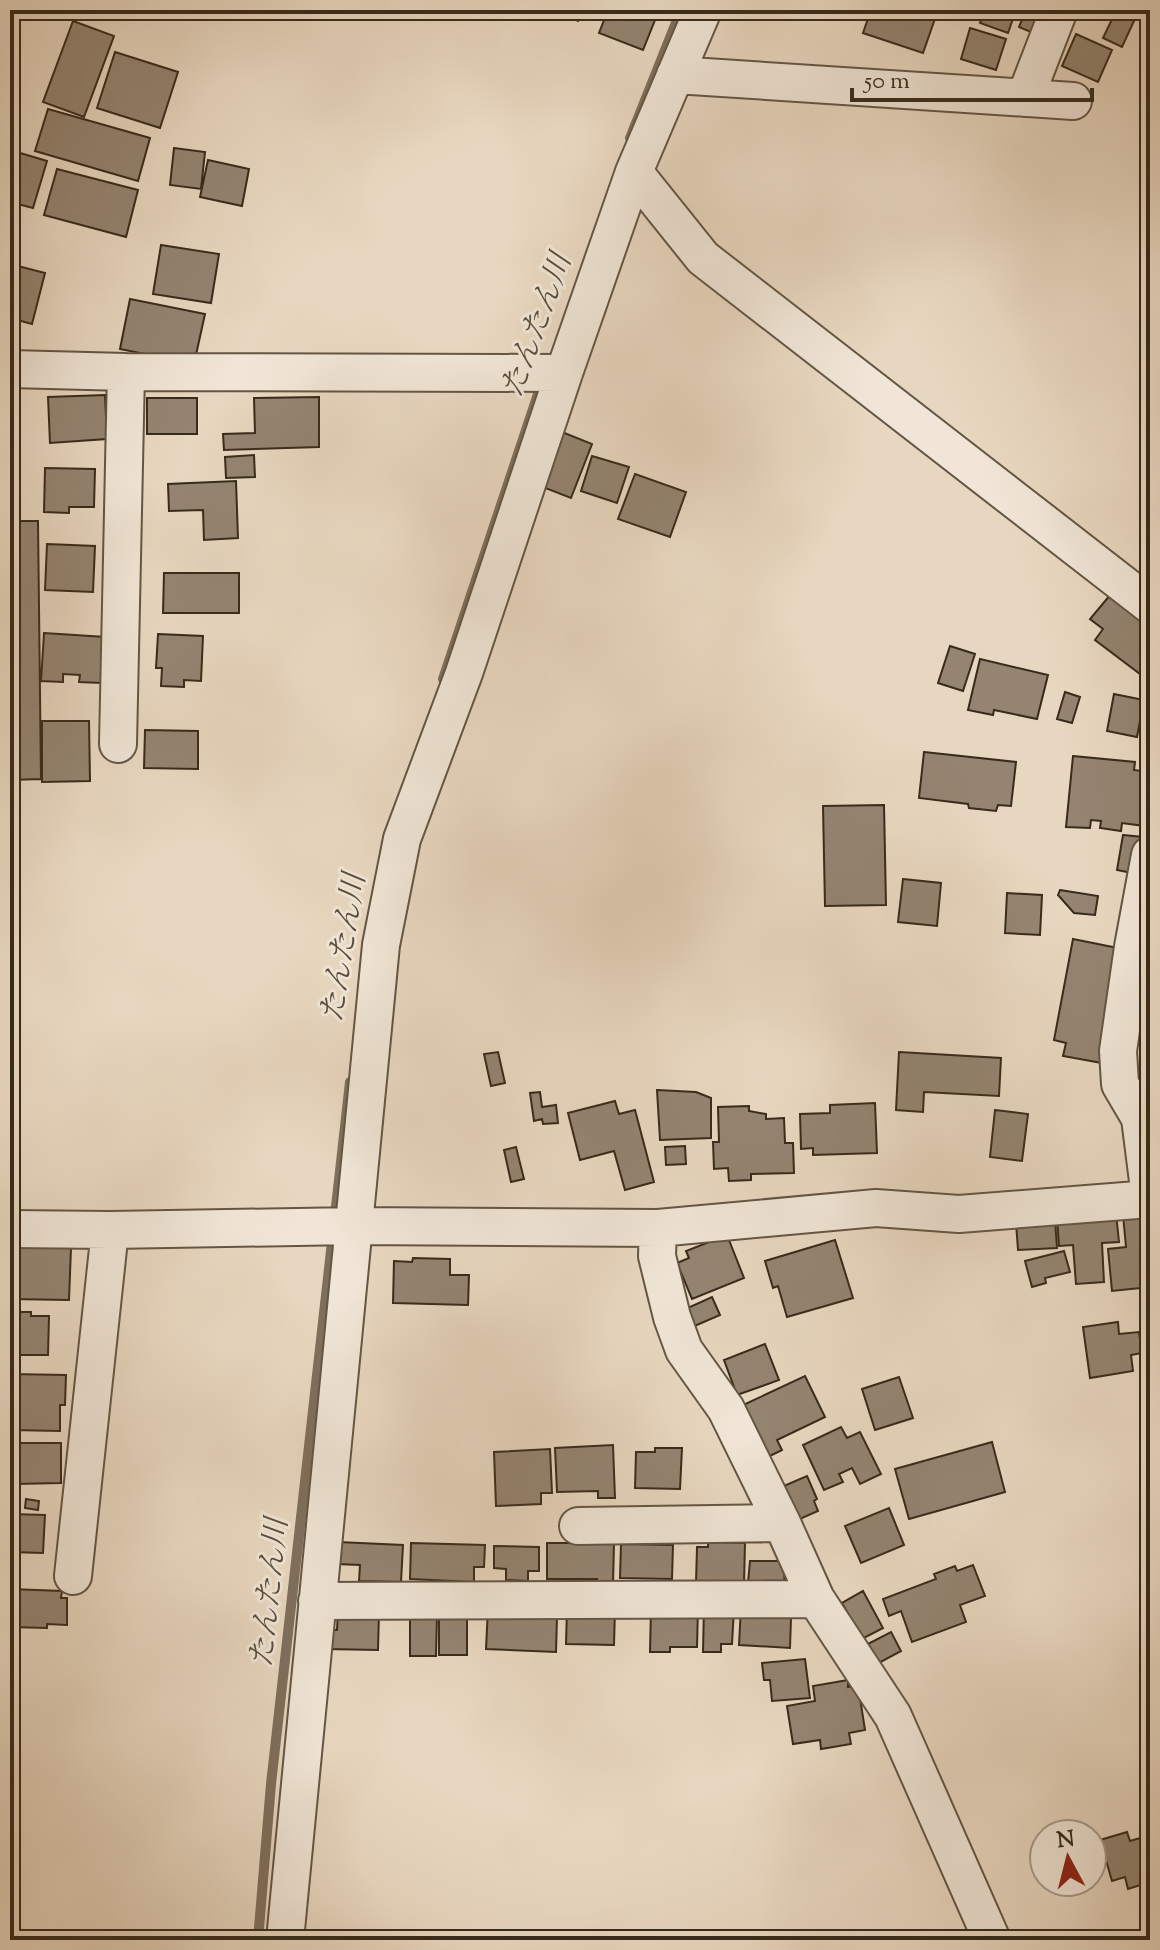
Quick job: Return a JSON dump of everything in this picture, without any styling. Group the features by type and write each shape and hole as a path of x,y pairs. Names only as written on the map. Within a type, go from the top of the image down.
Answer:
{"street":[{"path":"285,1940 317,1601 340,1226 381,945 402,839 464,673 550,372 703,10"},
{"path":"1025,98 1059,10"},
{"path":"675,75 1073,101"},
{"path":"634,172 703,258 1150,605"},
{"path":"10,369 550,372"},
{"path":"118,744 126,372"},
{"path":"10,1229 340,1226 658,1228 876,1208 959,1214 1150,1198 1140,1118 1120,1084 1118,1051 1150,855"},
{"path":"658,1228 657,1256 672,1317 684,1350 726,1409 816,1599 893,1716 992,1940"},
{"path":"73,1576 110,1230"},
{"path":"578,1526 782,1523"},
{"path":"317,1601 816,1599"}],"building":[{"path":"555,10 583,10 578,21"},
{"path":"608,10 659,10 643,50 599,33"},
{"path":"871,10 938,10 923,53 863,33"},
{"path":"984,10 1016,10 1008,33 980,23"},
{"path":"1026,10 1047,10 1040,36 1019,27"},
{"path":"1115,13 1134,21 1122,47 1103,38"},
{"path":"73,21 114,36 84,117 43,102"},
{"path":"970,28 1006,39 996,70 961,59"},
{"path":"1076,34 1112,50 1098,82 1062,66"},
{"path":"115,52 178,72 160,128 97,108"},
{"path":"48,109 150,138 138,181 35,151"},
{"path":"174,148 205,152 201,189 170,185"},
{"path":"10,150 47,161 33,208 10,202"},
{"path":"208,160 249,169 242,206 200,197"},
{"path":"57,169 138,190 126,237 44,215"},
{"path":"161,245 219,254 211,303 153,294"},
{"path":"10,264 45,273 32,324 10,318"},
{"path":"130,299 205,314 194,364 120,349"},
{"path":"105,395 107,439 50,443 48,397"},
{"path":"319,397 319,447 224,450 223,434 255,433 254,398"},
{"path":"147,398 197,398 197,434 147,434"},
{"path":"557,430 592,444 571,498 535,484"},
{"path":"254,455 255,477 226,478 225,457"},
{"path":"592,456 629,467 617,503 581,491"},
{"path":"45,468 95,469 94,507 69,507 69,513 44,512"},
{"path":"635,474 686,492 670,537 618,519"},
{"path":"236,481 238,538 204,540 203,510 169,511 168,484"},
{"path":"10,521 38,521 41,779 10,780"},
{"path":"47,544 95,546 93,592 45,590"},
{"path":"164,573 239,573 239,613 163,613"},
{"path":"1111,594 1150,624 1150,675 1147,673 1144,677 1095,640 1103,629 1090,619"},
{"path":"44,633 105,637 102,683 79,682 80,675 63,674 63,682 41,681"},
{"path":"158,634 203,636 201,681 184,680 184,687 161,686 162,668 156,668"},
{"path":"950,646 975,654 963,691 938,683"},
{"path":"980,659 1048,675 1037,719 994,710 993,715 968,710"},
{"path":"1065,692 1080,697 1072,723 1057,719"},
{"path":"1114,694 1144,700 1137,737 1107,731"},
{"path":"42,721 89,721 90,781 42,782"},
{"path":"145,730 198,731 198,769 144,768"},
{"path":"924,752 1016,762 1011,806 998,805 996,811 919,798"},
{"path":"1073,756 1135,762 1134,770 1150,772 1145,826 1122,823 1121,831 1100,828 1101,821 1091,820 1090,828 1066,827"},
{"path":"884,805 886,905 825,906 823,806"},
{"path":"1123,835 1143,837 1137,874 1117,870"},
{"path":"903,879 941,883 937,926 898,922"},
{"path":"1060,890 1098,896 1095,915 1074,913 1058,895"},
{"path":"1007,893 1042,895 1040,935 1005,933"},
{"path":"1073,939 1123,949 1102,1063 1063,1056 1066,1043 1054,1040"},
{"path":"1145,983 1150,984 1150,1033 1135,1030"},
{"path":"498,1052 505,1083 491,1086 484,1054"},
{"path":"899,1052 1001,1058 999,1096 924,1092 923,1112 896,1110"},
{"path":"657,1090 696,1092 711,1098 711,1138 660,1140"},
{"path":"540,1092 542,1107 556,1105 558,1123 543,1124 542,1119 534,1121 530,1093"},
{"path":"615,1101 619,1114 635,1110 654,1182 625,1190 614,1151 580,1160 568,1113"},
{"path":"875,1103 877,1153 813,1155 813,1148 801,1149 800,1114 830,1113 830,1105"},
{"path":"749,1106 749,1111 766,1114 766,1119 784,1118 785,1143 793,1143 794,1173 751,1174 751,1180 729,1181 728,1168 714,1169 713,1142 719,1142 718,1107"},
{"path":"995,1110 1028,1114 1022,1161 990,1157"},
{"path":"685,1146 686,1164 666,1165 665,1147"},
{"path":"516,1147 524,1179 511,1182 504,1150"},
{"path":"1116,1213 1119,1242 1102,1243 1104,1282 1076,1284 1073,1245 1059,1246 1057,1217"},
{"path":"1146,1213 1150,1287 1112,1291 1108,1249 1126,1247 1123,1215"},
{"path":"1055,1220 1057,1248 1018,1250 1016,1223"},
{"path":"727,1235 744,1278 692,1299 677,1263 689,1258 686,1251"},
{"path":"835,1240 853,1298 787,1317 778,1286 773,1288 765,1261"},
{"path":"10,1246 71,1248 69,1300 10,1299"},
{"path":"1064,1251 1070,1272 1045,1278 1046,1283 1032,1287 1025,1261"},
{"path":"413,1258 450,1259 450,1275 469,1275 468,1305 393,1303 394,1261 412,1262"},
{"path":"712,1297 720,1315 690,1328 681,1311"},
{"path":"10,1312 49,1316 48,1355 10,1355"},
{"path":"1118,1322 1119,1334 1139,1332 1142,1353 1131,1355 1133,1371 1090,1378 1083,1327"},
{"path":"765,1344 779,1380 737,1395 724,1360"},
{"path":"10,1374 66,1375 65,1405 60,1405 60,1431 10,1430"},
{"path":"805,1376 825,1417 777,1440 782,1450 764,1459 739,1407"},
{"path":"899,1377 913,1418 875,1430 862,1389"},
{"path":"841,1427 847,1438 860,1432 881,1474 860,1484 852,1468 839,1474 843,1482 824,1490 803,1445"},
{"path":"992,1442 1005,1492 909,1519 895,1469"},
{"path":"10,1443 61,1443 61,1483 15,1484 15,1478 10,1478"},
{"path":"613,1445 615,1498 598,1498 598,1491 557,1492 555,1448"},
{"path":"655,1448 682,1448 680,1489 635,1488 636,1452 655,1452"},
{"path":"550,1449 552,1493 541,1493 541,1504 496,1506 494,1452"},
{"path":"807,1476 817,1499 814,1501 818,1511 793,1522 779,1488"},
{"path":"26,1499 39,1501 38,1510 25,1508"},
{"path":"889,1508 904,1545 861,1563 845,1526"},
{"path":"10,1514 45,1515 43,1553 10,1552"},
{"path":"338,1542 403,1545 401,1582 359,1581 360,1565 337,1564"},
{"path":"708,1542 745,1543 744,1584 696,1583 697,1547 708,1547"},
{"path":"411,1543 485,1545 484,1567 474,1567 474,1582 410,1579"},
{"path":"547,1543 614,1543 613,1585 597,1585 597,1579 547,1579"},
{"path":"621,1544 673,1545 672,1579 620,1578"},
{"path":"494,1546 539,1547 539,1571 528,1571 528,1581 506,1580 506,1569 494,1568"},
{"path":"750,1561 778,1561 785,1567 784,1584 748,1583"},
{"path":"973,1565 985,1596 960,1605 966,1622 912,1642 901,1611 889,1616 883,1599 936,1579 934,1574 955,1566 957,1571"},
{"path":"10,1589 62,1591 61,1598 67,1598 67,1625 10,1627"},
{"path":"863,1591 883,1628 862,1639 842,1603"},
{"path":"704,1607 734,1608 732,1644 721,1644 721,1652 703,1652"},
{"path":"741,1607 781,1609 781,1618 791,1618 790,1648 739,1645"},
{"path":"488,1608 557,1617 556,1652 486,1649"},
{"path":"567,1608 615,1609 614,1645 566,1644"},
{"path":"651,1608 698,1608 697,1647 670,1647 670,1652 650,1652"},
{"path":"338,1611 379,1612 378,1650 326,1649 326,1629 337,1630"},
{"path":"410,1615 437,1615 436,1656 410,1656"},
{"path":"439,1616 467,1616 467,1655 439,1655"},
{"path":"891,1632 901,1651 877,1664 866,1645"},
{"path":"805,1659 810,1698 772,1701 770,1680 764,1680 762,1663"},
{"path":"848,1680 848,1687 858,1685 865,1730 849,1733 851,1744 821,1749 820,1740 793,1744 787,1706 815,1701 813,1686"},
{"path":"1127,1832 1130,1841 1150,1835 1150,1882 1128,1889 1125,1877 1112,1881 1108,1867 1108,1838"}],"waterway":[{"name":"たんたん川","path":"630,138 681,10"},
{"name":"たんたん川","path":"443,679 543,379"},
{"name":"たんたん川","path":"258,1940 271,1784 350,1082"}]}
